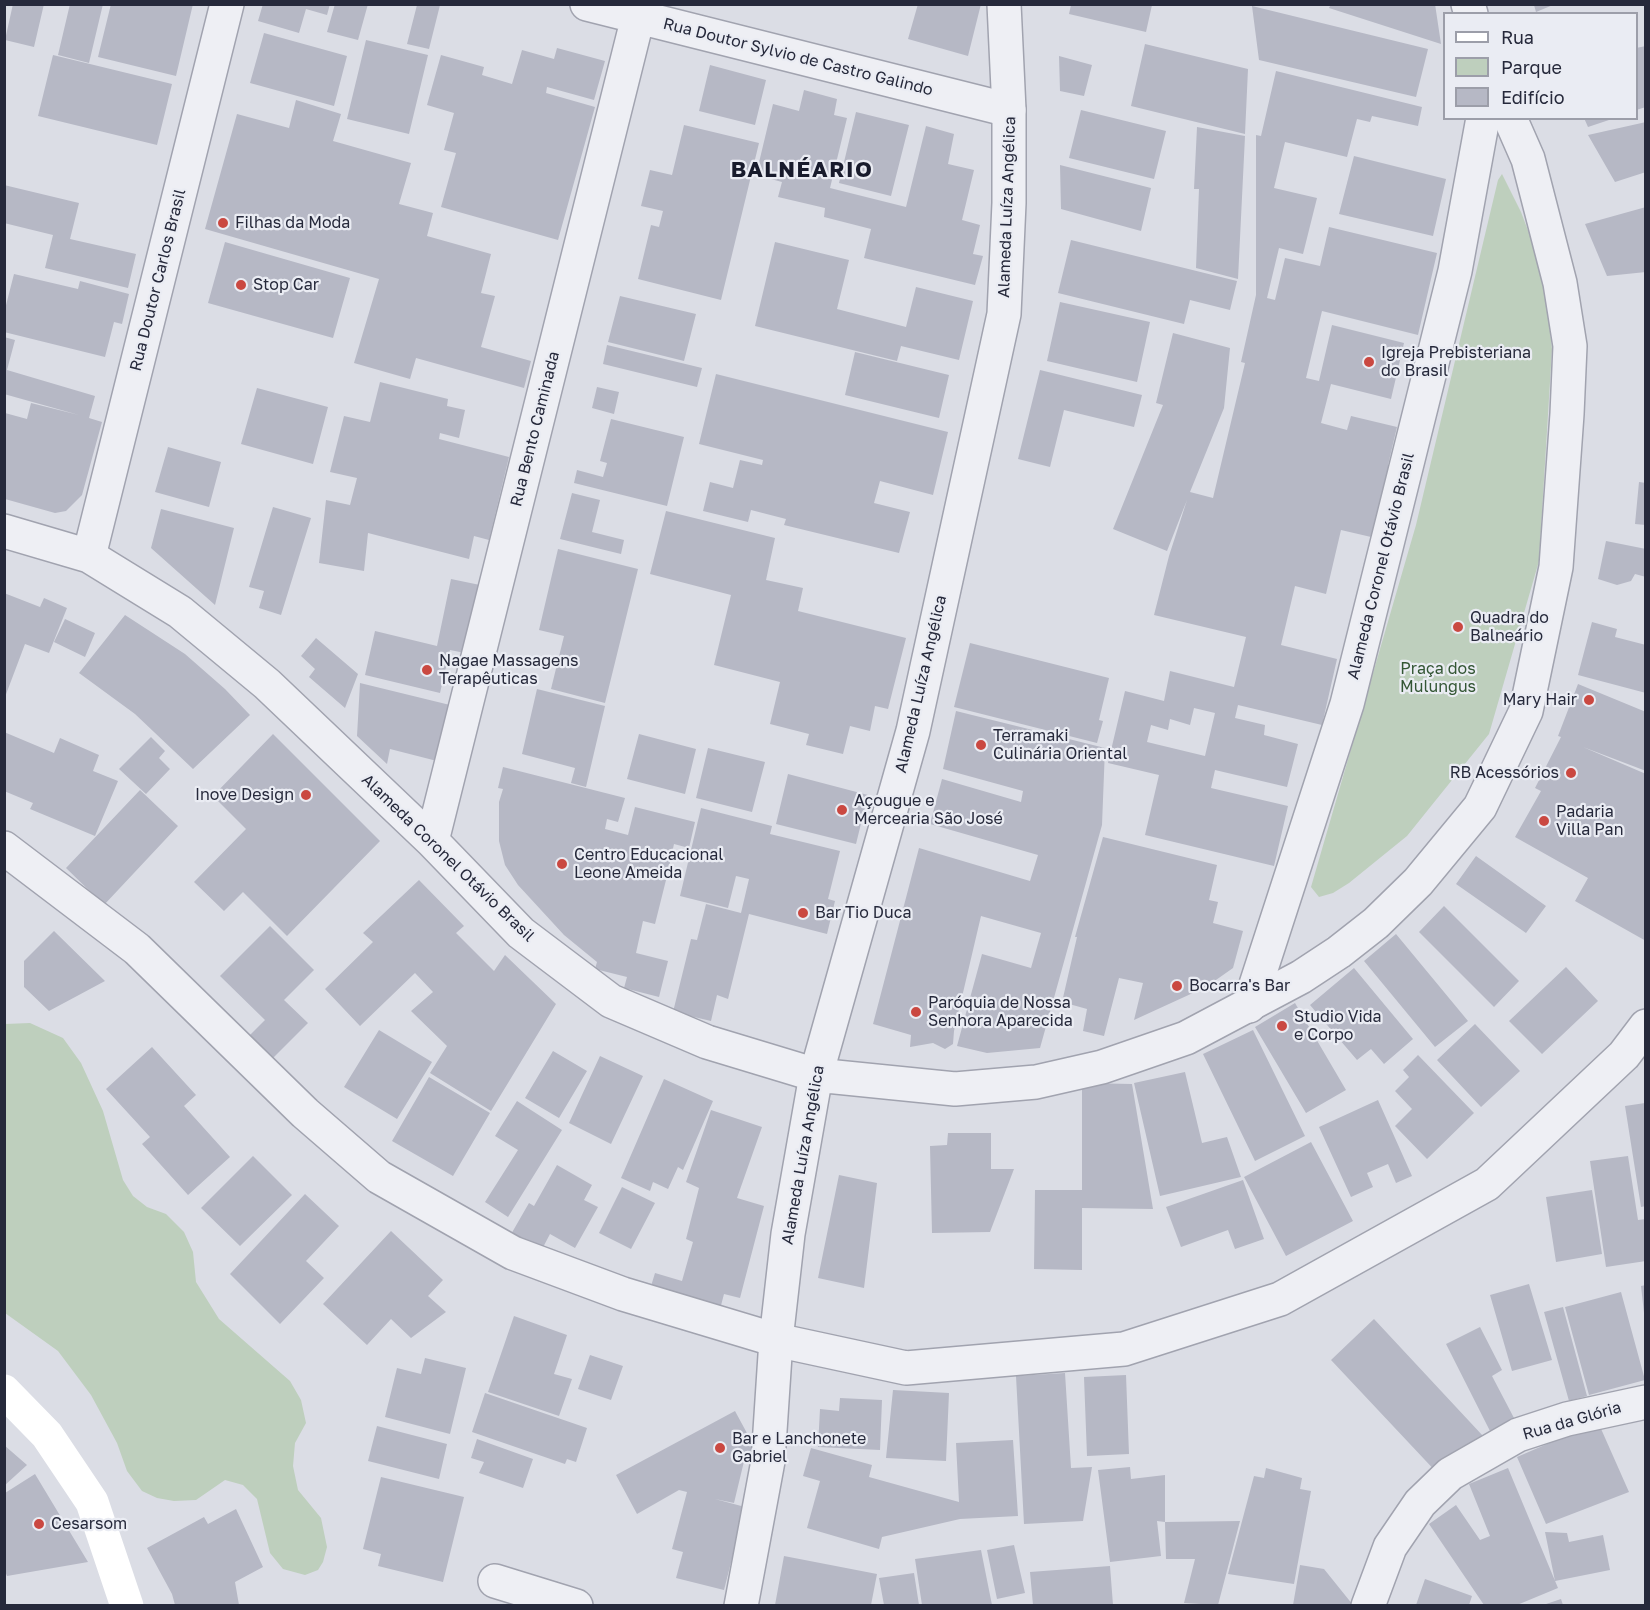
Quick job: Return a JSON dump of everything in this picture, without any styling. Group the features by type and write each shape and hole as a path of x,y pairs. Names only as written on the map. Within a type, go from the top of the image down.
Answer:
{"main road":[{"path":"4,1391 46,1435 92,1502 127,1605"}],"street":[{"name":"Rua Doutor Carlos Brasil","path":"89,556 227,4"},
{"name":"Rua Doutor Sylvio de Castro Galindo","path":"586,4 1010,110"},
{"name":"Alameda Luíza Angélica","path":"741,1605 768,1461 776,1340 788,1234 816,1075 913,731 1002,324 1010,203 1010,110 1004,4"},
{"name":"Rua Bento Caminada","path":"432,841 638,17"},
{"name":"Alameda Coronel Otávio Brasil","path":"1249,1006 1347,704 1455,271 1483,120"},
{"name":"Alameda Coronel Otávio Brasil","path":"4,531 89,556 180,612 267,684 432,841 521,933 611,1001 707,1042 816,1075 955,1089 1036,1082 1102,1068 1185,1038 1249,1006 1339,952 1376,923 1418,882 1480,807 1526,711 1556,567 1570,346 1560,283 1528,159 1511,120"},
{"path":"4,849 137,949 305,1113 379,1177 513,1253 623,1293 776,1340 906,1368 1124,1349 1280,1299 1487,1184 1624,1055 1646,1026"},
{"name":"Rua da Glória","path":"1368,1605 1390,1547 1420,1503 1450,1474 1518,1435 1567,1419 1646,1402"},
{"path":"495,1581 576,1605"}],"green space":[{"name":"Praça dos Mulungus","path":"1502,174 1521,212 1543,270 1552,349 1539,561 1489,734 1407,836 1349,883 1333,893 1319,897 1311,887 1416,525 1498,180"},
{"path":"30,1023 63,1038 81,1063 103,1111 123,1180 133,1196 147,1207 166,1214 184,1232 193,1252 196,1282 219,1319 290,1381 301,1400 306,1423 295,1443 293,1466 298,1490 321,1518 327,1547 318,1570 305,1575 283,1569 270,1553 257,1499 243,1485 225,1480 196,1500 174,1501 157,1498 142,1491 127,1471 117,1443 91,1395 58,1351 5,1313 5,1024"}],"building":[{"path":"13,4 44,4 34,47 5,40"},
{"path":"70,4 103,4 89,63 58,55"},
{"path":"111,4 193,4 176,76 98,57"},
{"path":"263,4 330,4 327,15 306,9 299,33 258,21"},
{"path":"335,4 368,4 358,40 327,32"},
{"path":"918,4 981,4 968,56 908,39"},
{"path":"1331,4 1435,4 1441,44 1329,8"},
{"path":"417,5 440,5 429,49 407,44"},
{"path":"1071,5 1152,5 1146,32 1069,14"},
{"path":"1534,5 1553,5 1536,12"},
{"path":"1252,6 1428,49 1416,97 1259,60"},
{"path":"264,33 347,56 334,106 250,83"},
{"path":"366,40 428,55 409,134 347,119"},
{"path":"1145,44 1248,69 1245,134 1131,106"},
{"path":"1646,46 1646,107 1638,109 1638,48"},
{"path":"557,48 605,61 594,100 547,87 546,93 595,107 558,240 441,207 456,153 444,150 454,113 427,105 441,55 484,67 482,75 512,84 522,50 554,59"},
{"path":"53,55 172,84 157,145 38,116"},
{"path":"1059,56 1092,65 1084,96 1060,91"},
{"path":"710,65 766,80 755,125 699,111"},
{"path":"1276,71 1422,107 1418,126 1372,116 1370,122 1357,119 1347,157 1285,142 1274,188 1317,198 1303,254 1279,248 1267,298 1275,300 1285,258 1320,266 1329,227 1437,253 1418,335 1322,311 1306,378 1319,381 1332,325 1404,343 1391,399 1331,384 1321,423 1347,430 1351,416 1397,427 1388,465 1401,467 1384,540 1341,530 1326,594 1295,586 1281,645 1337,659 1322,725 1238,705 1235,718 1265,725 1264,735 1298,744 1287,787 1215,770 1211,788 1288,806 1274,866 1145,835 1159,775 1108,763 1125,691 1164,701 1170,671 1234,687 1246,637 1154,615 1169,556 1187,500 1167,551 1113,529 1163,405 1156,403 1173,333 1230,348 1224,408 1190,492 1213,498 1245,363 1241,362 1256,295 1256,135 1261,136","holes":["1194,708 1215,713 1205,756 1147,742 1151,725 1168,730 1170,719 1190,725"]},
{"path":"804,90 837,99 834,115 847,118 830,188 906,207 926,126 954,134 948,164 974,170 962,220 980,225 973,254 983,256 975,285 864,258 871,229 824,217 825,208 778,197 782,182 756,175 773,104 799,111"},
{"path":"296,100 341,114 333,141 411,163 399,204 433,213 427,236 491,254 481,293 495,296 481,347 531,361 524,388 416,358 410,379 354,363 379,279 205,229 237,114 289,128"},
{"path":"1081,110 1166,131 1154,179 1069,158"},
{"path":"856,112 909,125 891,196 839,183"},
{"path":"1585,120 1609,120 1588,127"},
{"path":"1646,122 1646,172 1615,182 1588,135"},
{"path":"684,125 759,143 721,300 638,279 651,225 659,227 663,211 641,206 650,170 672,175"},
{"path":"1197,127 1245,136 1238,279 1196,268 1199,189 1194,189"},
{"path":"1354,156 1446,179 1433,236 1339,214"},
{"path":"1060,165 1151,188 1141,231 1061,209"},
{"path":"4,185 79,203 70,239 136,254 128,288 45,268 53,235 4,223"},
{"path":"1646,207 1646,272 1607,276 1585,224"},
{"path":"1071,240 1237,281 1230,310 1190,300 1184,324 1058,293"},
{"path":"225,242 350,278 333,338 208,303"},
{"path":"775,242 849,260 837,309 906,327 916,287 973,301 959,360 901,346 897,361 755,326"},
{"path":"14,274 78,289 80,281 129,294 122,324 114,322 105,357 4,332 4,313"},
{"path":"620,296 696,314 684,361 608,342"},
{"path":"1060,302 1150,322 1137,382 1047,361"},
{"path":"4,337 15,340 7,370 95,396 89,418 102,422 82,495 66,511 55,513 5,499 5,413 27,419 31,403 79,415 4,394"},
{"path":"607,345 702,368 697,387 603,364"},
{"path":"855,352 949,375 939,418 845,395"},
{"path":"1040,370 1142,395 1134,427 1064,410 1050,467 1018,459"},
{"path":"716,374 948,432 933,495 880,481 874,503 910,512 899,553 784,525 786,519 751,510 748,522 703,511 710,482 733,488 740,460 762,465 763,460 699,444"},
{"path":"380,382 448,399 447,406 465,410 459,438 440,433 439,439 509,457 489,540 474,536 469,559 368,533 364,571 319,563 326,500 350,505 357,478 330,472 344,416 370,422"},
{"path":"597,387 619,392 614,414 592,408"},
{"path":"257,388 328,407 313,464 241,444"},
{"path":"611,419 684,437 667,506 574,483 577,470 603,477 607,463 600,461"},
{"path":"168,447 221,462 209,507 155,492"},
{"path":"1639,482 1646,483 1646,525 1635,524"},
{"path":"572,493 600,500 592,532 624,540 621,554 560,539"},
{"path":"273,507 311,518 281,615 259,608 264,591 249,587"},
{"path":"161,509 234,528 215,605 151,548"},
{"path":"666,511 775,538 766,580 803,588 798,611 906,638 888,709 875,706 870,731 850,726 843,754 806,745 809,734 770,724 780,682 714,665 731,595 650,574"},
{"path":"1606,541 1646,549 1646,577 1635,574 1631,581 1617,585 1598,579"},
{"path":"558,549 638,569 605,703 551,689 564,636 539,630"},
{"path":"451,579 480,585 465,653 450,650 440,693 365,675 375,631 437,646"},
{"path":"4,593 40,607 44,598 67,608 49,653 25,644 5,697"},
{"path":"125,615 185,654 225,689 250,715 193,769 135,714 79,673"},
{"path":"65,619 95,633 85,657 54,642"},
{"path":"1592,622 1617,629 1615,637 1646,645 1646,693 1578,675"},
{"path":"316,638 358,674 345,708 309,677 315,669 301,656"},
{"path":"970,643 1109,678 1099,720 1103,721 1097,743 954,707"},
{"path":"360,683 450,705 437,761 390,749 387,764 357,736"},
{"path":"1578,684 1646,712 1646,771 1583,747 1646,774 1646,941 1575,901 1588,878 1515,837 1541,791 1535,788 1561,737 1558,736"},
{"path":"537,689 605,706 586,787 571,783 575,768 522,754"},
{"path":"956,711 1105,748 1102,825 1040,1048 987,1053 957,1046 982,954 1031,968 1041,933 981,916 954,1031 953,1044 945,1049 933,1043 910,1047 911,1035 873,1024 919,848 1030,881 1038,855 930,824 942,779 1021,802 1023,791 943,769"},
{"path":"4,732 54,753 60,738 99,755 93,771 118,781 95,836 30,809 33,803 4,791"},
{"path":"273,734 380,841 287,936 243,892 224,911 194,882 246,829 213,796"},
{"path":"639,734 696,749 685,794 627,779"},
{"path":"151,737 165,751 159,758 170,769 146,794 119,769"},
{"path":"708,748 765,762 752,812 696,798"},
{"path":"503,767 625,798 618,822 607,819 605,829 628,835 635,807 695,822 689,848 674,844 668,871 659,868 657,878 666,880 655,924 643,921 636,953 668,961 659,997 624,988 627,977 595,969 597,962 564,935 518,885 505,865 499,841 499,802 503,789 498,788"},
{"path":"788,774 868,795 856,844 776,824"},
{"path":"140,790 178,826 104,905 66,868"},
{"path":"701,808 772,826 770,834 840,851 828,899 835,901 827,934 749,914 728,999 717,995 711,1021 673,1012 691,939 697,940 706,904 741,913 749,879 736,876 728,908 680,896"},
{"path":"1103,837 1217,865 1209,900 1218,902 1213,923 1243,931 1233,968 1206,987 1134,1020 1143,983 1119,978 1104,1036 1083,1031 1087,1009 1062,1002 1077,937 1075,937"},
{"path":"1476,856 1546,906 1526,933 1456,884"},
{"path":"419,880 464,926 456,933 494,971 505,955 556,1004 491,1111 430,1073 447,1046 411,1011 433,992 415,973 360,1026 325,989 373,942 363,933"},
{"path":"1444,906 1519,981 1494,1007 1419,932"},
{"path":"270,926 314,970 284,1000 308,1023 269,1062 246,1039 265,1020 220,976"},
{"path":"54,931 105,981 49,1011 24,987 24,961"},
{"path":"1396,934 1468,1021 1435,1047 1364,961"},
{"path":"1566,967 1598,1001 1542,1054 1509,1021"},
{"path":"1354,968 1413,1039 1384,1064 1371,1049 1357,1060 1310,1005"},
{"path":"1295,1003 1346,1090 1306,1113 1255,1027"},
{"path":"1475,1024 1520,1071 1481,1107 1437,1060"},
{"path":"379,1030 432,1062 397,1119 344,1087"},
{"path":"1253,1030 1305,1136 1255,1161 1203,1054"},
{"path":"152,1047 196,1095 184,1106 230,1157 188,1195 142,1144 150,1137 106,1089"},
{"path":"553,1051 587,1071 559,1118 525,1098"},
{"path":"1418,1055 1474,1113 1427,1159 1395,1126 1412,1109 1395,1091 1409,1077 1403,1070"},
{"path":"600,1056 643,1076 611,1144 569,1123"},
{"path":"1185,1072 1202,1143 1227,1137 1241,1177 1160,1196 1134,1083"},
{"path":"429,1077 490,1113 453,1176 392,1141"},
{"path":"664,1079 713,1101 683,1170 678,1167 668,1189 653,1182 650,1191 621,1178"},
{"path":"1082,1083 1132,1084 1153,1209 1082,1208 1082,1270 1034,1269 1035,1190 1082,1190"},
{"path":"1378,1100 1412,1176 1396,1183 1388,1164 1367,1173 1373,1187 1351,1197 1319,1127"},
{"path":"517,1101 562,1130 508,1217 485,1202 518,1150 495,1136"},
{"path":"1645,1103 1646,1206 1641,1207 1625,1106"},
{"path":"711,1110 762,1127 737,1198 764,1206 740,1298 724,1294 718,1317 648,1296 655,1273 682,1281 693,1242 686,1239 699,1188 686,1182"},
{"path":"948,1133 991,1133 991,1169 1014,1169 990,1232 932,1233 930,1146 947,1145"},
{"path":"1311,1142 1353,1221 1286,1256 1244,1177"},
{"path":"253,1156 292,1195 240,1246 201,1208"},
{"path":"1628,1156 1638,1220 1646,1219 1646,1261 1606,1267 1590,1161"},
{"path":"557,1165 592,1185 584,1200 598,1207 575,1248 550,1234 540,1253 510,1236 529,1203 534,1206"},
{"path":"839,1175 877,1183 864,1288 818,1278"},
{"path":"1243,1180 1264,1239 1235,1249 1228,1230 1181,1247 1166,1207"},
{"path":"622,1187 655,1203 631,1249 599,1233"},
{"path":"1592,1190 1602,1254 1556,1262 1546,1197"},
{"path":"305,1194 339,1226 306,1261 324,1278 280,1324 230,1274"},
{"path":"391,1231 443,1280 428,1296 446,1312 411,1338 391,1319 367,1345 323,1304"},
{"path":"1529,1284 1552,1360 1512,1371 1490,1295"},
{"path":"1646,1285 1646,1313 1644,1313 1641,1286"},
{"path":"1621,1292 1645,1380 1589,1395 1565,1307"},
{"path":"1563,1307 1587,1396 1569,1401 1544,1312"},
{"path":"514,1316 567,1335 554,1374 572,1379 559,1416 488,1392"},
{"path":"1374,1319 1483,1436 1440,1476 1331,1360"},
{"path":"1480,1327 1502,1370 1492,1376 1514,1418 1490,1431 1446,1344"},
{"path":"590,1355 623,1366 611,1400 578,1389"},
{"path":"425,1358 466,1368 450,1434 385,1417 397,1368 421,1374"},
{"path":"1065,1373 1071,1468 1092,1467 1083,1521 1024,1524 1016,1376"},
{"path":"1126,1375 1129,1454 1087,1456 1084,1377"},
{"path":"893,1390 949,1393 946,1461 886,1458"},
{"path":"485,1393 587,1428 576,1462 567,1459 565,1464 472,1432"},
{"path":"840,1398 882,1400 880,1450 818,1447 820,1409 839,1411"},
{"path":"735,1411 755,1448 746,1453 734,1503 715,1499 745,1507 724,1590 676,1578 683,1552 672,1549 687,1492 679,1490 637,1514 616,1475"},
{"path":"1598,1422 1629,1492 1546,1524 1517,1457"},
{"path":"377,1426 447,1444 439,1479 368,1461"},
{"path":"477,1439 533,1459 523,1488 479,1473 484,1462 471,1458"},
{"path":"1013,1440 1018,1516 960,1519 882,1537 879,1549 807,1528 820,1481 803,1476 811,1448 872,1465 869,1477 959,1502 956,1443"},
{"path":"4,1445 27,1465 4,1486"},
{"path":"1130,1467 1131,1479 1165,1475 1165,1522 1157,1521 1161,1556 1110,1562 1098,1470"},
{"path":"1266,1468 1302,1478 1300,1489 1311,1491 1294,1584 1228,1574 1254,1476 1264,1478"},
{"path":"1508,1468 1558,1588 1517,1605 1484,1605 1429,1524 1456,1505 1480,1540 1490,1536 1469,1484"},
{"path":"35,1474 88,1562 7,1576 5,1571 5,1493"},
{"path":"381,1477 464,1497 443,1582 378,1566 381,1554 363,1549"},
{"path":"236,1509 263,1567 235,1582 239,1605 175,1605 172,1594 147,1548 204,1517 208,1524"},
{"path":"1240,1521 1218,1605 1184,1603 1195,1559 1166,1559 1165,1522"},
{"path":"1545,1532 1567,1533 1569,1542 1603,1535 1610,1570 1555,1581"},
{"path":"1014,1545 1025,1593 997,1599 987,1550"},
{"path":"981,1550 992,1605 922,1605 915,1559"},
{"path":"784,1556 877,1574 871,1605 775,1605"},
{"path":"1300,1565 1324,1569 1353,1605 1293,1605"},
{"path":"1110,1566 1113,1605 1033,1605 1030,1572"},
{"path":"914,1573 919,1605 884,1605 879,1578"},
{"path":"1425,1579 1472,1596 1469,1605 1416,1605"},
{"path":"1561,1599 1563,1605 1543,1605"}],"place":[{"name":"Filhas da Moda","path":"223,223"},
{"name":"Stop Car","path":"241,285"},
{"name":"Igreja Prebisteriana do Brasil","path":"1369,362"},
{"name":"Quadra do Balneário","path":"1458,627"},
{"name":"Nagae Massagens Terapêuticas","path":"427,670"},
{"name":"Mary Hair","path":"1589,700"},
{"name":"Terramaki Culinária Oriental","path":"981,745"},
{"name":"RB Acessórios","path":"1571,773"},
{"name":"Inove Design","path":"306,795"},
{"name":"Açougue e Mercearia São José","path":"842,810"},
{"name":"Padaria Villa Pan","path":"1544,821"},
{"name":"Centro Educacional Leone Ameida","path":"562,864"},
{"name":"Bar Tio Duca","path":"803,913"},
{"name":"Bocarra's Bar","path":"1177,986"},
{"name":"Paróquia de Nossa Senhora Aparecida","path":"916,1012"},
{"name":"Studio Vida e Corpo","path":"1282,1026"},
{"name":"Bar e Lanchonete Gabriel","path":"720,1448"},
{"name":"Cesarsom","path":"39,1524"}],"district":[{"name":"BALNÉARIO","path":"802,170"}]}
